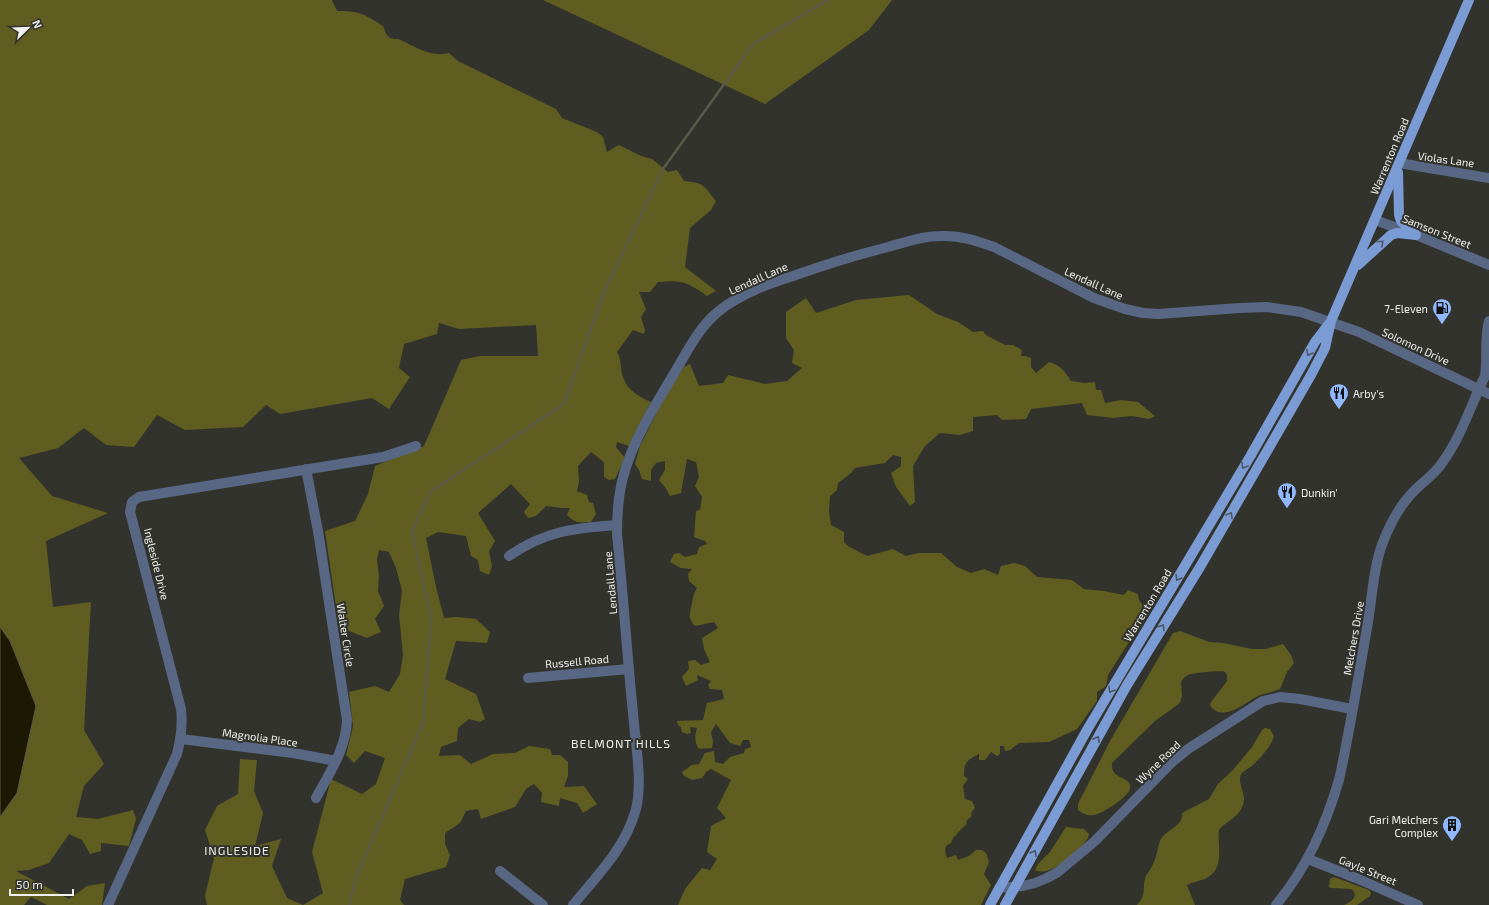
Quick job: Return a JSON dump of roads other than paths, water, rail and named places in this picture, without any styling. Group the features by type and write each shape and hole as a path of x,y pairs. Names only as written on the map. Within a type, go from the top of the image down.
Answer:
{"main road":[{"name":"Warrenton Road","path":"1005,905 1127,685 1200,567 1303,389 1325,348 1331,321 1469,0"},
{"path":"1398,165 1398,215 1403,223 1416,234"},
{"path":"1354,268 1391,235 1416,234"},
{"name":"Warrenton Road","path":"990,905 1087,730 1247,462 1315,342 1331,321"}],"street":[{"name":"Violas Lane","path":"1398,165 1489,178"},
{"name":"Samson Street","path":"1375,220 1416,234 1489,265"},
{"name":"Lendall Lane","path":"573,905 614,855 626,835 636,809 639,784 617,525 622,481 636,442 663,393 696,336 706,323 719,311 750,292 851,256 925,237 953,236 994,247 1094,298 1125,310 1158,314 1267,307 1301,312 1331,321"},
{"name":"Solomon Drive","path":"1331,321 1359,332 1489,394"},
{"path":"1479,389 1485,376 1487,363 1487,336 1489,321"},
{"name":"Melchers Drive","path":"1276,905 1289,889 1308,859 1332,805 1345,754 1377,564 1382,544 1390,526 1403,504 1415,490 1429,479 1451,452 1479,389"},
{"name":"Ingleside Drive","path":"108,905 177,754 181,739 181,709 130,512 132,502 140,497 383,457 416,446"},
{"name":"Walter Circle","path":"306,469 318,531 347,720 344,742 336,761 316,798"},
{"path":"509,556 537,539 559,532 576,528 617,525"},
{"name":"Russell Road","path":"528,678 629,669"},
{"name":"Wyne Road","path":"999,888 1015,887 1035,883 1058,872 1095,841 1182,753 1262,702 1280,697 1300,699 1352,709"},
{"name":"Magnolia Place","path":"181,739 293,753 336,761"},
{"name":"Gayle Street","path":"1308,859 1418,905"},
{"path":"500,871 543,905"}],"waterway":[{"path":"349,905 356,877 423,723 431,618 412,532 430,492 564,404 604,292 663,169 753,44 828,0"}],"place":[{"name":"7-Eleven","path":"1442,325"},
{"name":"Arby's","path":"1339,410"},
{"name":"Dunkin'","path":"1287,509"},
{"name":"Gari Melchers Complex","path":"1452,842"}],"district":[{"name":"BELMONT HILLS","path":"621,743"},
{"name":"INGLESIDE","path":"237,850"}]}
